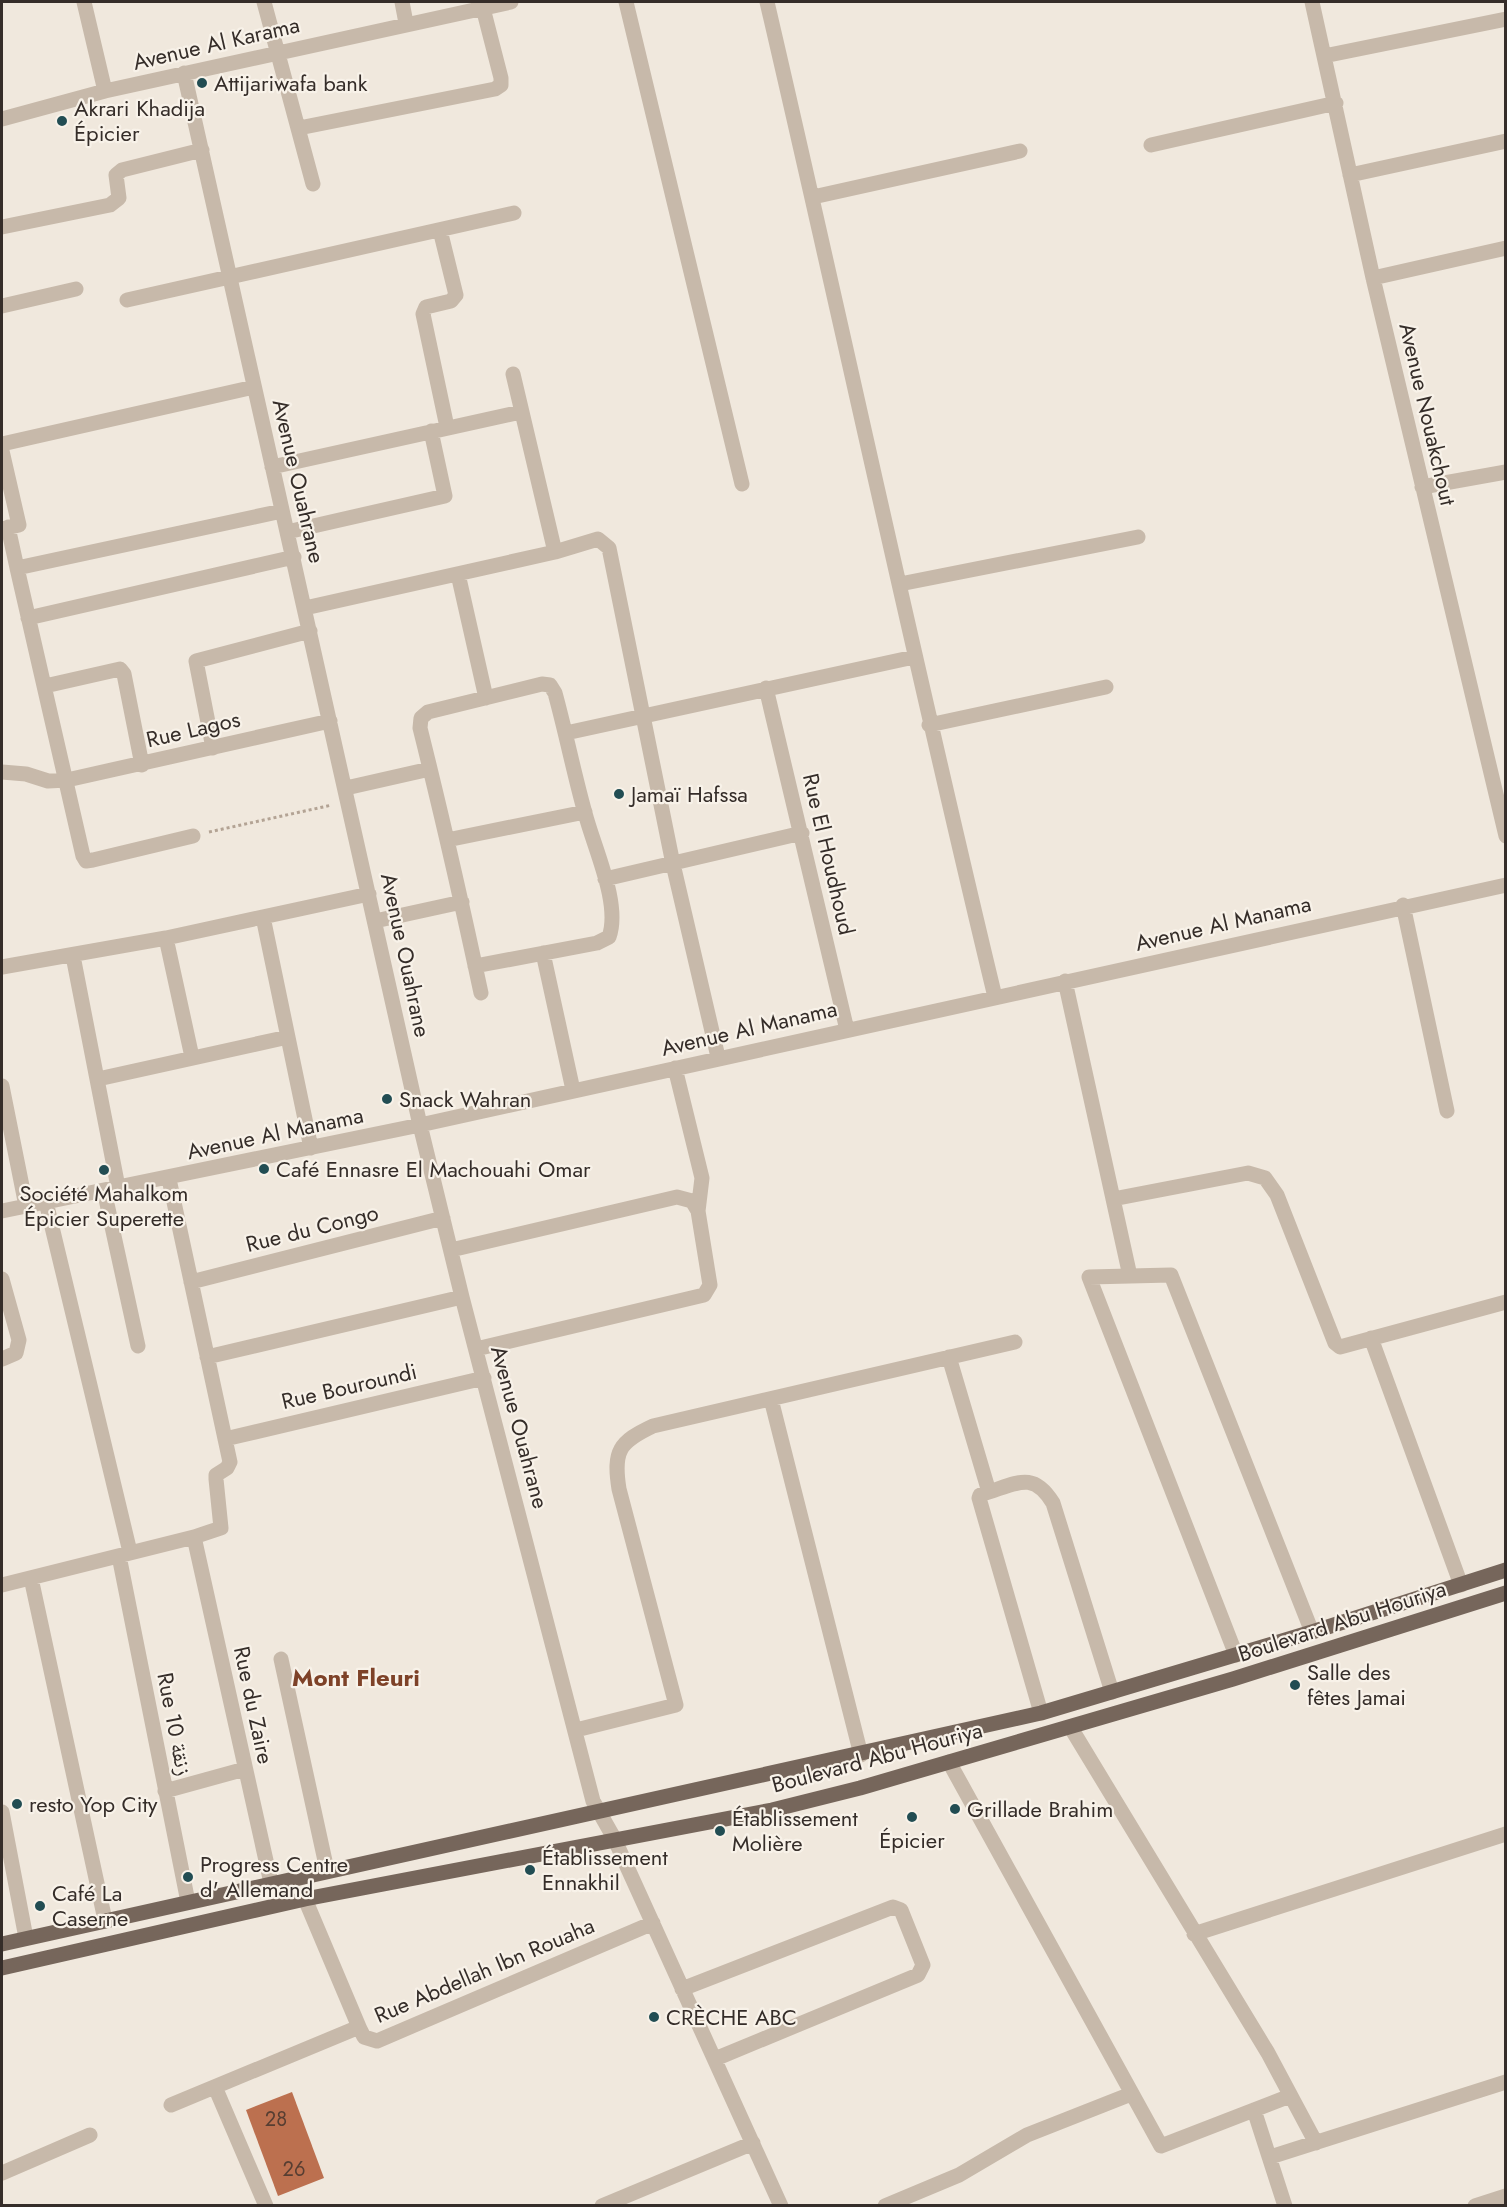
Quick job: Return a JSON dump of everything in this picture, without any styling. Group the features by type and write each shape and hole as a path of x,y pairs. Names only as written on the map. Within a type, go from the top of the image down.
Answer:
{"main road":[{"name":"Boulevard Abu Houriya","path":"2,1944 327,1870 500,1835 861,1755 1041,1713 1312,1632 1506,1570"},
{"name":"Boulevard Abu Houriya","path":"2,1968 305,1899 507,1858 783,1807 860,1788 1071,1728 1506,1593"},
{"path":"500,1835 507,1858"}],"street":[{"path":"84,2 105,91"},
{"path":"264,2 313,184"},
{"path":"402,2 406,23"},
{"name":"Avenue Al Karama","path":"2,119 105,91 505,2"},
{"path":"626,2 742,484"},
{"path":"767,2 900,584 929,724 995,997"},
{"name":"Avenue Nouakchout","path":"1312,2 1373,278 1506,836"},
{"path":"299,128 495,89 501,85 501,78 483,8"},
{"path":"1324,56 1506,19"},
{"name":"Avenue Ouahrane","path":"184,73 420,1125 462,1297 599,1813 614,1839 653,1923 780,2205"},
{"path":"1151,145 1336,104"},
{"path":"1350,175 1506,141"},
{"path":"2,227 110,205 119,198 117,175 122,170 202,150"},
{"path":"813,197 1020,151"},
{"path":"127,300 514,213"},
{"path":"440,230 456,295 451,301 426,308 423,314 447,427"},
{"path":"1373,278 1506,248"},
{"path":"2,306 75,289"},
{"path":"513,374 555,552"},
{"path":"2,444 254,387"},
{"path":"272,467 521,412"},
{"path":"287,532 442,499 446,492 431,431"},
{"path":"2,451 19,525 5,528 17,568 83,856 86,861 193,836"},
{"path":"1422,487 1506,472"},
{"path":"17,568 282,511"},
{"path":"900,584 1138,537"},
{"path":"305,608 555,552 598,539 605,542 609,548 673,864 718,1057"},
{"path":"28,618 294,557"},
{"path":"458,574 486,698"},
{"path":"213,748 196,661 310,631"},
{"path":"566,734 914,657"},
{"path":"45,686 120,669 124,674 142,765"},
{"path":"475,966 597,944 609,937 614,924 605,879 585,812 566,734 550,685 543,684 428,712 421,718 420,728 462,902 475,966 481,993"},
{"path":"929,724 1106,687"},
{"name":"Rue El Houdhoud","path":"766,688 847,1030"},
{"name":"Rue Lagos","path":"2,772 26,774 48,781 67,780 330,721"},
{"path":"347,795 430,769"},
{"path":"447,840 585,812"},
{"path":"605,879 801,833"},
{"name":"Avenue Al Manama","path":"2,1211 169,1179 420,1125 1403,905 1506,885"},
{"path":"2,967 166,938 369,894"},
{"path":"375,921 462,902"},
{"path":"1403,905 1447,1110"},
{"path":"263,917 311,1148"},
{"path":"166,938 192,1057"},
{"path":"543,953 573,1090"},
{"path":"73,956 98,1079 111,1189 138,1346"},
{"path":"1065,981 1130,1276"},
{"path":"98,1079 288,1037"},
{"path":"476,1349 704,1295 710,1285 698,1211 702,1178 675,1068"},
{"path":"3,1097 26,1206"},
{"path":"1113,1199 1248,1173 1265,1178 1281,1206 1335,1343 1345,1347 1506,1302"},
{"path":"2,1585 194,1537 221,1528 216,1475 229,1466 225,1439 169,1179"},
{"path":"451,1250 677,1197 692,1201 698,1211"},
{"name":"Rue 10 زنقة","path":"46,1202 125,1554 165,1791 188,1902"},
{"name":"Rue du Congo","path":"191,1282 443,1218"},
{"path":"1236,1655 1089,1277 1171,1275 1312,1632"},
{"path":"2,1279 5,1309 19,1340 16,1353 2,1359"},
{"path":"207,1357 462,1297"},
{"path":"1371,1338 1461,1585"},
{"path":"576,1730 676,1705 619,1489 618,1454 628,1438 653,1426 1015,1342"},
{"path":"949,1357 989,1492"},
{"name":"Rue Bouroundi","path":"225,1439 484,1378"},
{"path":"771,1399 861,1755"},
{"path":"1041,1713 979,1498 980,1495 1020,1482 1033,1482 1044,1488 1053,1503 1112,1692"},
{"name":"Rue du Zaire","path":"194,1537 271,1883"},
{"path":"31,1578 105,1920"},
{"path":"281,1659 327,1870"},
{"path":"1071,1728 1268,2053 1316,2143"},
{"path":"949,1761 1161,2146 1290,2096"},
{"path":"165,1791 245,1769"},
{"path":"2,1812 5,1850 26,1938"},
{"path":"1194,1934 1506,1834"},
{"path":"305,1899 359,2027"},
{"path":"682,1989 893,1906 901,1910 923,1965 918,1975 715,2059"},
{"name":"Rue Abdellah Ibn Rouaha","path":"171,2105 359,2027 364,2037 376,2041 653,1923"},
{"path":"1270,2157 1506,2082"},
{"path":"215,2087 266,2205"},
{"path":"885,2205 959,2175 1027,2135 1131,2094"},
{"path":"1254,2110 1285,2205"},
{"path":"2,2173 90,2135"},
{"path":"602,2205 753,2144"},
{"path":"1475,2205 1506,2196"}],"path":[{"path":"193,836 347,795"}],"building":[{"path":"292,2092 324,2178 278,2196 246,2110"}],"place":[{"name":"Attijariwafa bank","path":"202,83"},
{"name":"Akrari Khadija Épicier","path":"62,121"},
{"name":"Jamaï Hafssa","path":"619,794"},
{"name":"Snack Wahran","path":"387,1099"},
{"name":"Café Ennasre El Machouahi Omar","path":"264,1169"},
{"name":"Société Mahalkom Épicier Superette","path":"104,1170"},
{"name":"Salle des fêtes Jamai","path":"1295,1685"},
{"name":"resto Yop City","path":"17,1804"},
{"name":"Grillade Brahim","path":"955,1809"},
{"name":"Épicier","path":"912,1817"},
{"name":"Établissement Molière","path":"720,1831"},
{"name":"Établissement Ennakhil","path":"530,1870"},
{"name":"Progress Centre d' Allemand","path":"188,1877"},
{"name":"Café La Caserne","path":"40,1906"},
{"name":"CRÈCHE ABC","path":"654,2017"}],"district":[{"name":"Mont Fleuri","path":"356,1678"}]}
